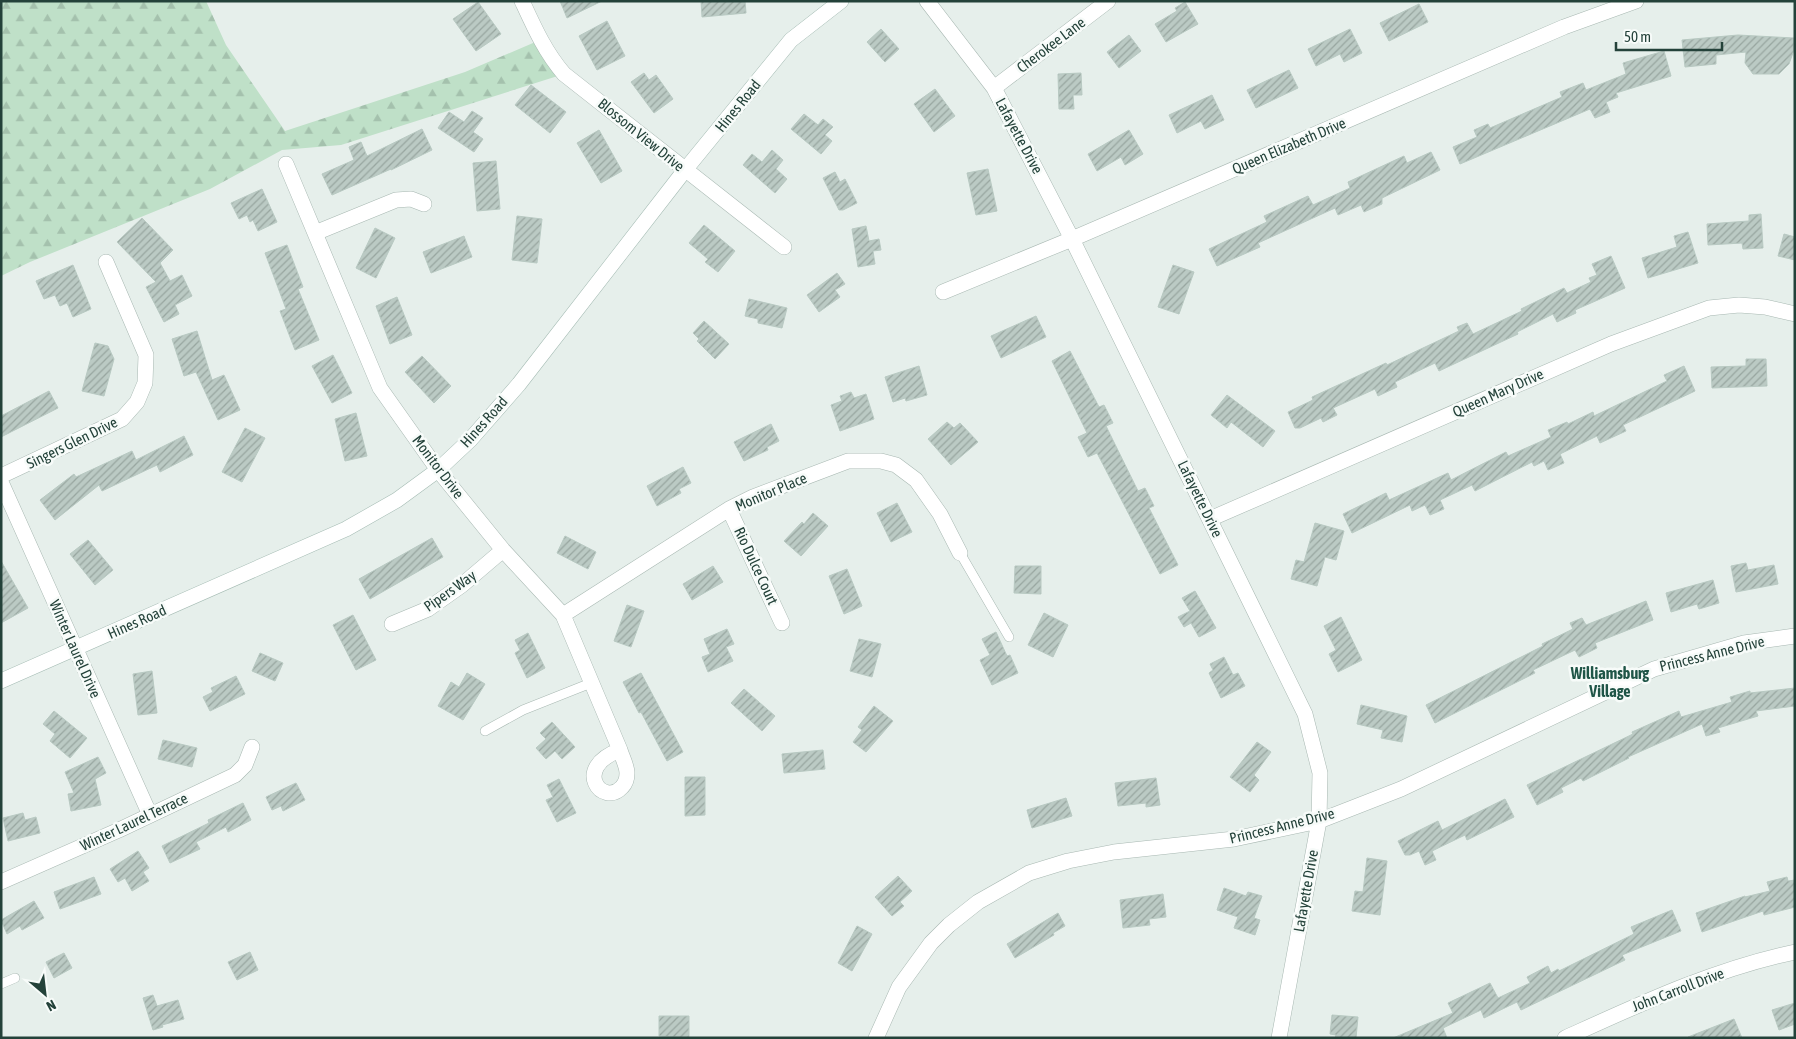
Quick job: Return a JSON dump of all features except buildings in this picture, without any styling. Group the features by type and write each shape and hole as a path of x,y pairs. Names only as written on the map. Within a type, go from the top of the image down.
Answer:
{"street":[{"name":"Blossom View Drive","path":"522,1 540,40 564,74 784,247"},
{"name":"Hines Road","path":"1,681 346,529 397,500 438,470 470,440 518,384 685,170 791,40 841,1"},
{"name":"Lafayette Drive","path":"928,1 994,88 1072,239 1305,714 1320,773 1319,821 1279,1038"},
{"name":"Cherokee Lane","path":"994,88 1108,1"},
{"name":"Queen Elizabeth Drive","path":"943,292 1072,239 1564,27 1636,1"},
{"name":"Monitor Drive","path":"286,164 380,388 438,470 503,550 563,615 590,683 620,750"},
{"path":"315,233 396,200 411,199 424,204"},
{"name":"Singers Glen Drive","path":"1,476 122,420 138,402 145,383 146,355 106,262"},
{"name":"Queen Mary Drive","path":"1210,519 1611,344 1709,308 1765,307 1795,314"},
{"name":"Monitor Place","path":"563,615 729,510 753,497 848,461 881,461 896,465 916,480 940,514 960,553"},
{"name":"Winter Laurel Drive","path":"1,482 150,815"},
{"name":"Rio Dulce Court","path":"729,510 782,623"},
{"name":"Pipers Way","path":"392,624 428,609 462,586 503,550"},
{"name":"Princess Anne Drive","path":"876,1038 899,987 932,943 949,925 978,902 1029,873 1077,859 1114,852 1234,839 1319,821 1402,789 1654,669 1744,643 1795,636"},
{"name":"Winter Laurel Terrace","path":"1,882 235,775 245,765 252,747"},
{"name":"John Carroll Drive","path":"1565,1038 1676,988 1761,959 1795,952"}],"lane":[{"path":"960,553 1009,637"},
{"path":"485,731 523,710 590,683"},
{"path":"1,984 15,978"}],"green space":[{"path":"1,1 206,1 226,45 285,131 465,72 540,40 564,74 341,145 282,150 210,189 30,262 1,276"}],"district":[{"name":"Williamsburg Village","path":"1610,682"}]}
